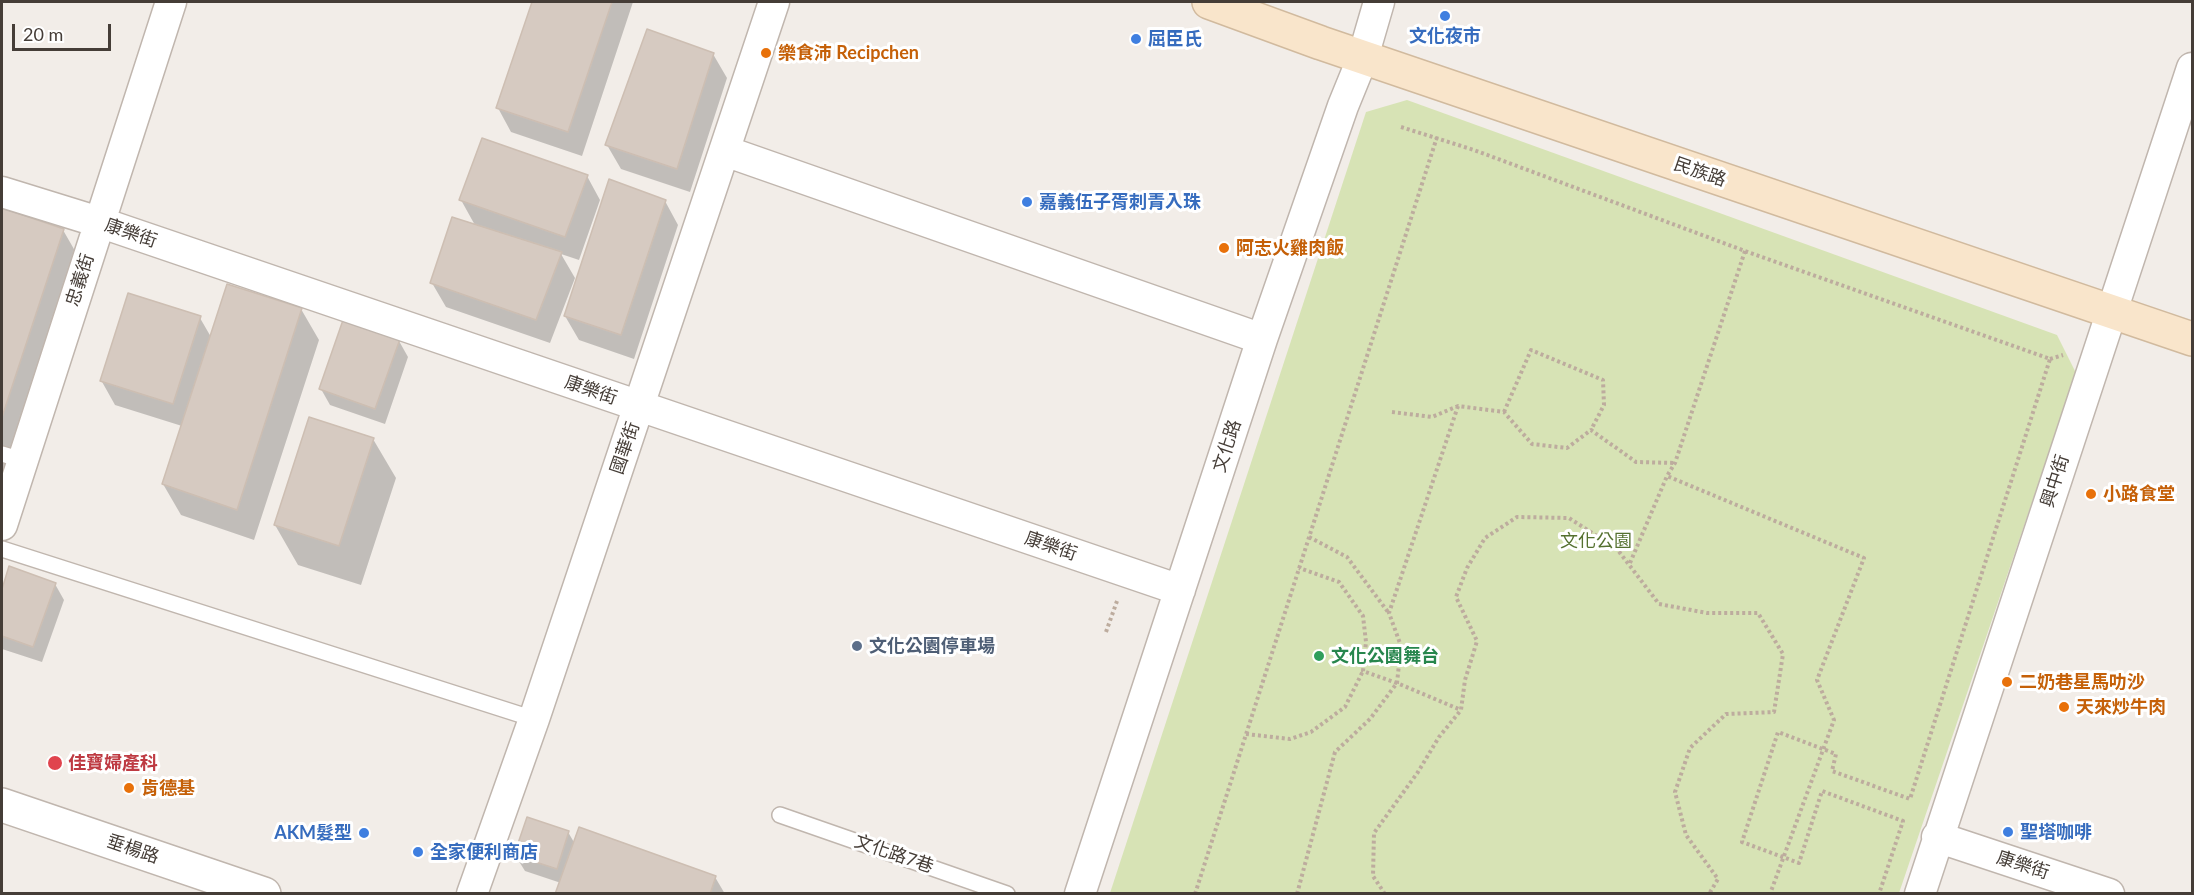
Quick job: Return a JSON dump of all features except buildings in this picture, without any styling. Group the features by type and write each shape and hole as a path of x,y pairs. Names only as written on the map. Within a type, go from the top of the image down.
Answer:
{"main road":[{"name":"民族路","path":"1209,2 2110,313 2193,339"}],"street":[{"name":"忠義街","path":"2,525 12,457 99,222 171,2"},
{"name":"國華街","path":"472,894 534,719 774,2"},
{"name":"文化路","path":"1080,894 1262,339 1343,106 1363,57 1379,2"},
{"name":"興中街","path":"1920,894 2110,313 2193,68"},
{"path":"725,151 1262,339"},
{"name":"康樂街","path":"2,192 99,222 1180,590"},
{"name":"垂楊路","path":"2,805 264,894"},
{"name":"康樂街","path":"1937,837 2109,894"}],"lane":[{"path":"2,549 534,719"},
{"name":"文化路7巷","path":"780,815 1007,894"}],"path":[{"path":"1401,127 1437,137 1745,251 2050,359 2070,353"},
{"path":"1195,894 1437,137"},
{"path":"1630,562 1667,476 1675,464 1745,251"},
{"path":"1392,412 1432,417 1458,406 1504,412 1532,444 1567,448 1591,430 1604,405 1603,380 1532,350 1504,412"},
{"path":"1879,894 1903,821 1822,792 1799,862 1742,842 1778,732 1836,754 1832,771 1910,799 2050,359"},
{"path":"1389,613 1458,406"},
{"path":"1591,430 1636,462 1675,464"},
{"path":"1667,476 1864,558 1817,680 1834,720 1770,894"},
{"path":"1385,894 1373,876 1374,832 1418,772 1438,737 1461,710 1465,680 1477,640 1456,597 1467,568 1485,538 1517,517 1569,518 1617,549 1630,562 1659,604 1707,613 1758,613 1783,654 1774,712 1726,714 1690,748 1675,792 1686,836 1718,879 1709,894"},
{"path":"1297,894 1335,752 1370,719 1396,683 1401,646 1389,613 1347,556 1309,537"},
{"path":"1246,734 1290,739 1311,732 1345,707 1363,671 1366,642 1363,616 1339,582 1299,568"},
{"path":"1363,671 1461,710"}],"green space":[{"name":"文化公園","path":"1407,100 2057,335 2076,373 1899,893 1110,893 1366,112"}],"place":[{"name":"文化夜市","path":"1445,16"},
{"name":"屈臣氏","path":"1136,39"},
{"name":"樂食沛 Recipchen","path":"766,53"},
{"name":"嘉義伍子胥刺青入珠","path":"1027,202"},
{"name":"阿志火雞肉飯","path":"1224,248"},
{"name":"小路食堂","path":"2091,494"},
{"name":"文化公園停車場","path":"857,646"},
{"name":"文化公園舞台","path":"1319,656"},
{"name":"二奶巷星馬叻沙","path":"2007,682"},
{"name":"天來炒牛肉","path":"2064,707"},
{"name":"佳寶婦產科","path":"55,763"},
{"name":"肯德基","path":"129,788"},
{"name":"聖塔咖啡","path":"2008,832"},
{"name":"AKM髮型","path":"364,833"},
{"name":"全家便利商店","path":"418,852"}]}
